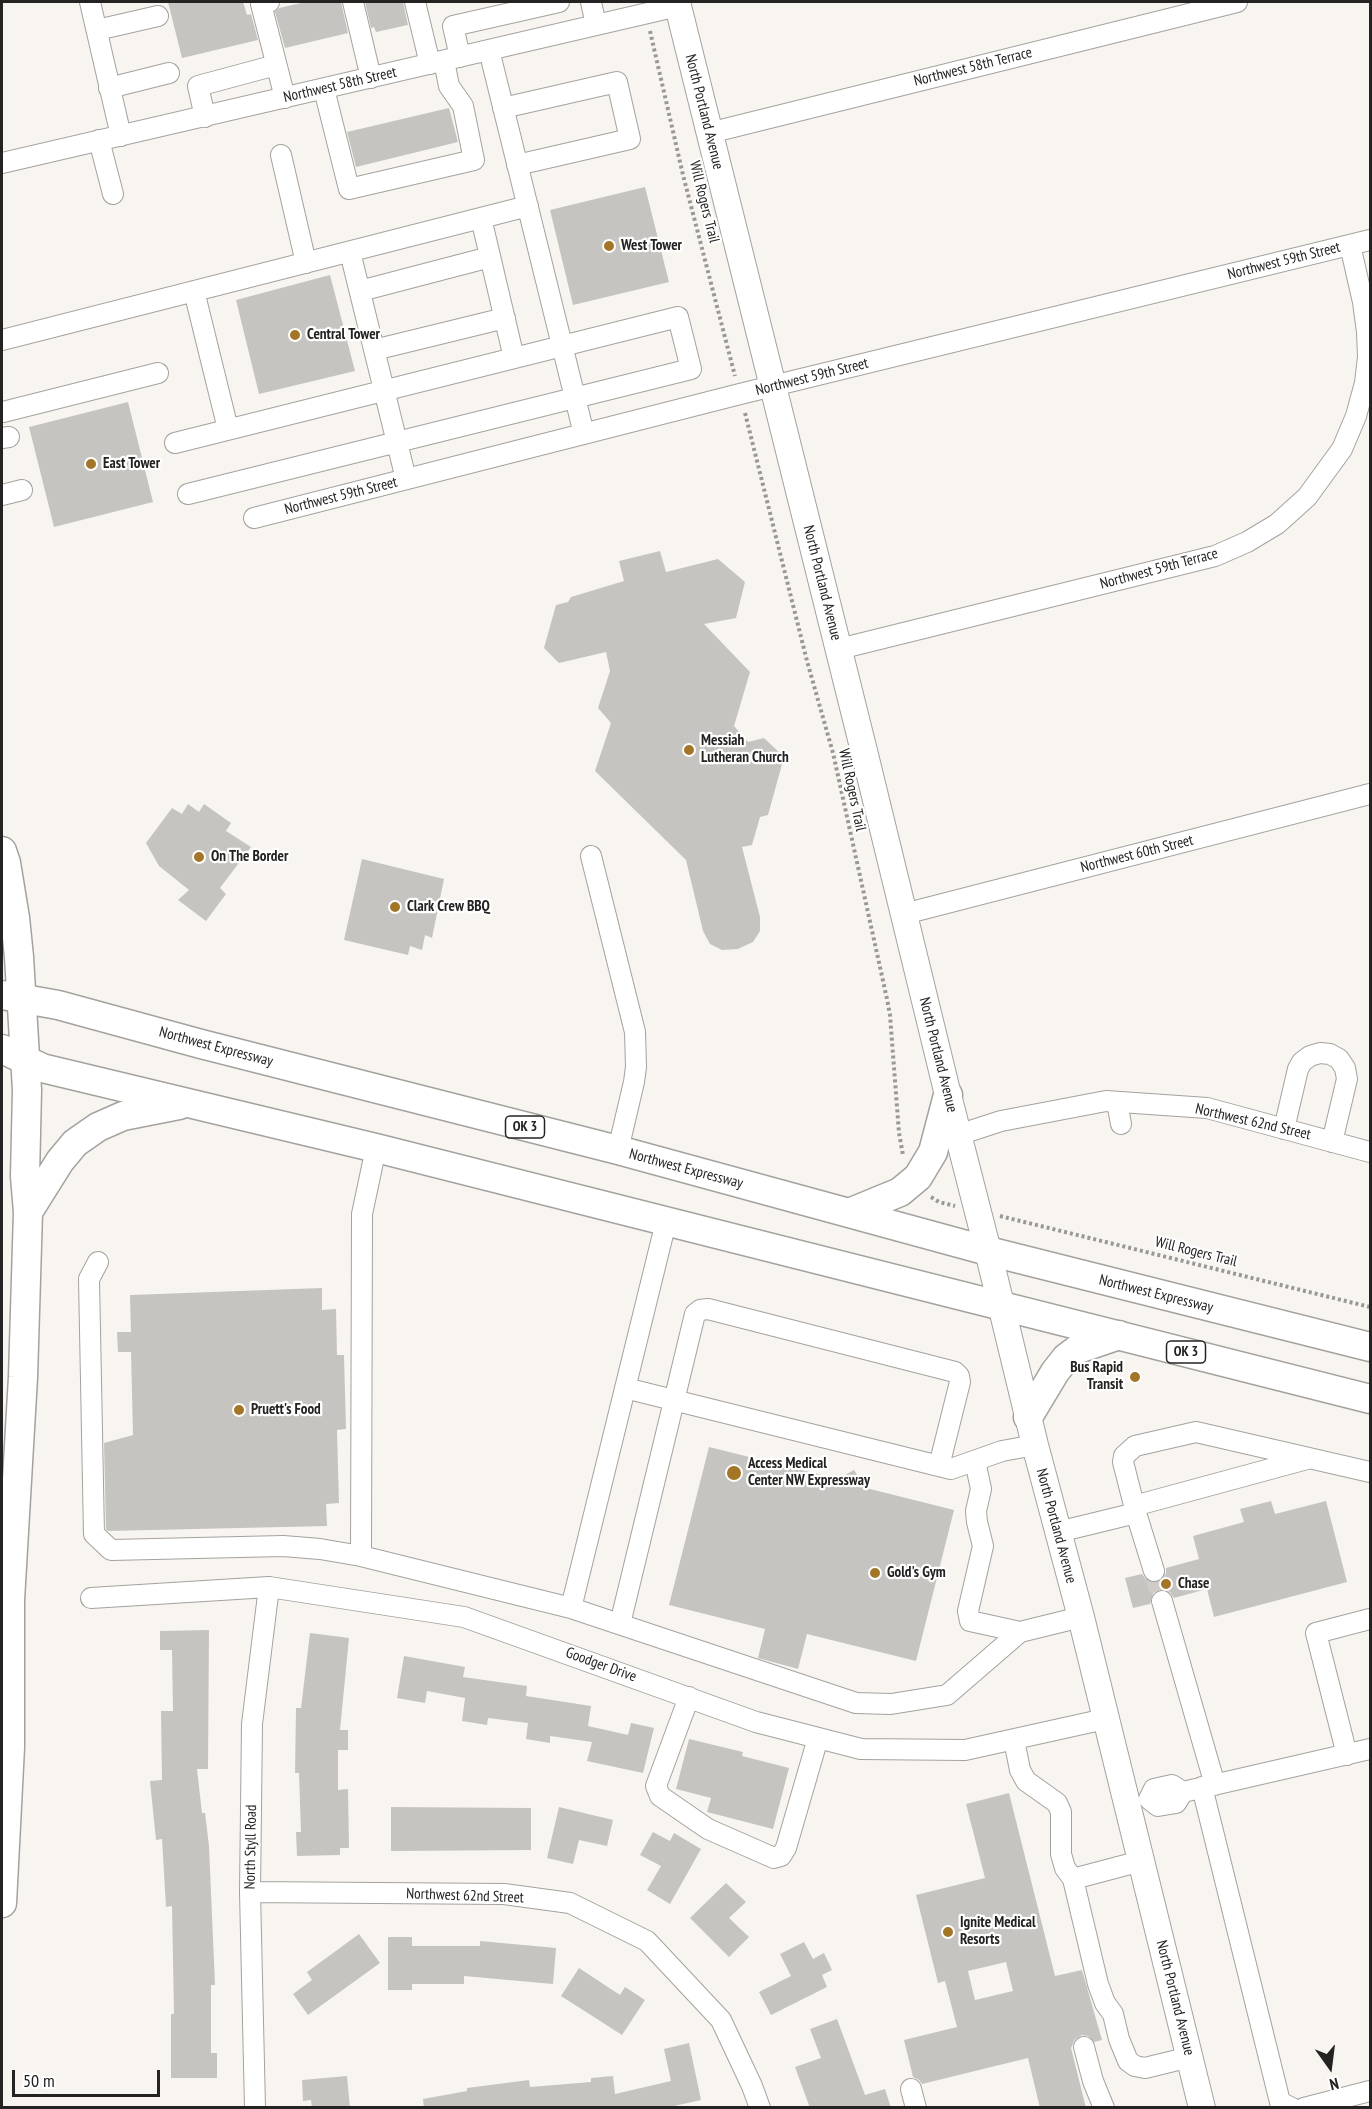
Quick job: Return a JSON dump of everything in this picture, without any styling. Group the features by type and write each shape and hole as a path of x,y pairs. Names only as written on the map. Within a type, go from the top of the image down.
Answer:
{"highway":[{"path":"2,851 15,918 12,997 13,1054 27,1090 25,1176 28,1212 23,1377 10,1600 10,1747 2,1903"},
{"name":"Northwest Expressway","path":"12,997 58,1005 212,1047 618,1150 988,1251 1371,1347"},
{"name":"OK 3","path":"13,1054 42,1068 376,1148 1371,1399"},
{"path":"849,1213 900,1192 918,1177 933,1152 948,1095"},
{"path":"28,1212 60,1161 75,1143 98,1127 123,1116 187,1104"},
{"path":"1028,1416 1066,1358 1078,1349 1119,1335"}],"main road":[{"name":"North Portland Avenue","path":"678,4 1105,1719 1138,1802 1141,1861 1202,2108"}],"street":[{"path":"90,2 121,136"},
{"path":"269,2 261,4 285,98"},
{"path":"353,2 371,78"},
{"path":"324,89 349,189 474,160 463,106 449,87 445,61 415,2"},
{"path":"445,61 453,26 528,6 559,2"},
{"path":"591,2 596,26"},
{"name":"Northwest 58th Terrace","path":"709,133 1238,2"},
{"name":"Northwest 58th Street","path":"2,163 596,26 678,4"},
{"path":"528,6 544,38"},
{"path":"97,30 158,16"},
{"path":"495,16 496,49 503,108 585,434"},
{"path":"205,117 198,86 276,65"},
{"path":"109,88 169,73"},
{"path":"503,108 617,82 630,139 517,165"},
{"path":"99,141 113,194"},
{"path":"281,155 306,262"},
{"path":"2,340 528,206"},
{"path":"481,218 514,358"},
{"name":"Northwest 59th Street","path":"254,518 1371,240"},
{"name":"Northwest 59th Terrace","path":"839,649 1215,556 1247,542 1277,524 1307,497 1342,449 1356,416 1365,383 1368,357 1367,332 1363,302 1350,245"},
{"path":"350,252 406,479"},
{"path":"360,291 490,257"},
{"path":"194,291 228,429"},
{"path":"374,350 505,318"},
{"path":"175,443 678,318 691,369 188,494"},
{"path":"3,412 158,373"},
{"path":"2,495 22,490"},
{"name":"Northwest 60th Street","path":"904,914 1371,794"},
{"path":"591,856 635,1032 634,1082 618,1150"},
{"path":"1284,1129 1298,1069 1302,1062 1320,1053 1330,1054 1339,1059 1345,1068 1347,1080 1332,1142"},
{"name":"Northwest 62nd Street","path":"958,1135 1001,1121 1106,1101 1207,1108 1371,1152"},
{"path":"1117,1102 1121,1124"},
{"path":"361,1556 362,1214 376,1148"},
{"path":"571,1608 666,1222"},
{"path":"98,1262 89,1280 94,1534 111,1550 284,1546 361,1556 571,1608 855,1703 891,1704 947,1695 1020,1632"},
{"path":"620,1624 695,1314 700,1310 708,1309 955,1372 960,1382 939,1466"},
{"path":"625,1388 951,1469 1002,1452 1035,1445"},
{"path":"1154,1571 1123,1462 1124,1456 1135,1446 1196,1432 1371,1472"},
{"path":"1058,1532 1310,1458"},
{"path":"975,1461 981,1490 976,1511 977,1522 983,1546 968,1611 970,1621 1020,1632 1081,1617"},
{"name":"Goodger Drive","path":"91,1598 269,1587 464,1617 756,1722 861,1749 965,1750 1105,1719"},
{"name":"North Styll Road","path":"255,2108 250,1892 252,1724 269,1587"},
{"path":"1162,1601 1200,1788 1280,2102 1292,2108"},
{"path":"1347,1755 1316,1633 1371,1619"},
{"path":"689,1697 656,1786 660,1796 708,1829 774,1858 781,1856 786,1848 818,1738"},
{"path":"1014,1740 1020,1770 1026,1781 1057,1803 1061,1812 1061,1854 1065,1868 1073,1879 1098,1984 1105,2003 1113,2014 1119,2039 1128,2061 1135,2066 1145,2068 1190,2057"},
{"path":"1138,1802 1158,1806 1176,1803 1200,1788 1371,1749"},
{"path":"1073,1879 1141,1861"},
{"name":"Northwest 62nd Street","path":"250,1892 504,1894 570,1903 646,1941 721,2020 760,2108"},
{"path":"1084,2047 1093,2081 1104,2108"},
{"path":"1304,2108 1371,2091"}],"path":[{"name":"Will Rogers Trail","path":"650,32 683,175 736,377"},
{"name":"Will Rogers Trail","path":"746,417 832,753 887,999 899,1133 904,1160"},
{"path":"939,1202 941,1213"},
{"name":"Will Rogers Trail","path":"1016,1220 1371,1307"}],"building":[{"path":"168,2 243,2 247,15 251,14 258,40 182,58"},
{"path":"306,2 341,2 348,33 285,48 275,12 279,8"},
{"path":"365,2 403,2 408,25 376,32 374,27 371,28"},
{"path":"449,108 458,142 356,167 347,132"},
{"name":"West Tower","path":"645,187 669,282 573,305 550,210"},
{"name":"Central Tower","path":"330,275 355,371 259,394 236,300"},
{"name":"East Tower","path":"128,402 153,502 54,527 29,427"},
{"name":"Messiah Lutheran Church","path":"660,551 666,572 718,559 745,582 736,618 704,624 750,672 734,726 748,742 764,738 784,757 768,815 760,817 752,845 742,847 760,917 760,931 753,942 738,949 722,950 710,944 703,931 686,860 595,771 611,723 598,708 610,671 606,652 559,663 544,648 556,605 568,602 571,597 624,581 619,561"},
{"name":"On The Border","path":"188,804 199,812 204,804 231,823 226,831 251,847 220,888 226,894 206,921 178,900 189,890 159,866 146,843 172,808 182,814"},
{"name":"Clark Crew BBQ","path":"362,859 444,879 432,938 425,935 422,950 410,946 408,955 344,940"},
{"name":"Pruett's Food","path":"322,1288 322,1310 336,1309 337,1355 344,1355 346,1429 337,1430 339,1503 326,1504 327,1526 108,1531 106,1529 104,1443 133,1435 131,1352 118,1352 117,1332 131,1332 130,1295"},
{"path":"709,1447 838,1479 854,1470 866,1488 954,1510 916,1661 807,1634 798,1669 758,1658 765,1629 669,1605"},
{"name":"Chase","path":"1271,1501 1275,1514 1326,1501 1347,1582 1214,1617 1207,1589 1174,1598 1170,1592 1159,1589 1153,1593 1150,1604 1133,1608 1125,1578 1142,1574 1152,1583 1158,1582 1166,1574 1166,1568 1199,1559 1193,1536 1244,1522 1240,1509"},
{"path":"209,1630 208,1769 197,1769 202,1813 205,1813 209,1846 215,1985 211,1985 211,2053 217,2053 217,2078 171,2078 171,2014 174,2014 172,1906 166,1907 162,1839 156,1840 150,1781 162,1780 161,1711 173,1711 172,1650 160,1650 160,1631"},
{"path":"310,1633 349,1638 340,1730 348,1730 348,1750 338,1750 338,1790 348,1789 349,1848 340,1848 340,1855 297,1856 296,1832 301,1832 299,1773 295,1773 296,1708 301,1708"},
{"path":"404,1656 465,1667 463,1677 527,1686 526,1696 591,1706 588,1726 628,1735 631,1723 654,1728 643,1773 587,1761 592,1742 550,1736 550,1743 526,1739 528,1723 488,1718 487,1725 462,1721 465,1698 427,1691 425,1703 397,1698"},
{"path":"689,1739 743,1752 742,1756 789,1768 773,1829 707,1812 711,1798 676,1789"},
{"name":"Ignite Medical Resorts","path":"1009,1793 1055,1976 1082,1970 1102,2040 1094,2042 1088,2036 1082,2035 1075,2039 1071,2048 1086,2108 1040,2108 1028,2058 922,2084 913,2077 904,2040 957,2027 945,1981 938,1983 916,1895 985,1878 966,1804","holes":["1006,1962 1013,1991 975,2000 968,1971"]},
{"path":"391,1807 531,1808 531,1850 391,1851"},
{"path":"559,1807 613,1820 607,1846 579,1840 573,1864 547,1858"},
{"path":"653,1832 670,1841 674,1833 701,1849 670,1904 647,1890 661,1866 640,1855"},
{"path":"726,1883 746,1902 729,1918 749,1937 729,1957 690,1918"},
{"path":"359,1934 380,1963 308,2015 293,1994 312,1980 307,1972"},
{"path":"388,1937 412,1937 412,1946 480,1946 480,1941 556,1948 553,1984 464,1976 464,1984 412,1984 412,1990 388,1990"},
{"path":"804,1942 813,1959 824,1953 832,1970 822,1975 827,1987 771,2015 759,1992 791,1976 780,1954"},
{"path":"579,1968 620,1995 625,1987 645,2000 622,2035 561,1996"},
{"path":"837,2019 865,2095 885,2089 891,2108 810,2108 795,2067 821,2058 810,2029"},
{"path":"689,2043 701,2100 665,2108 424,2108 423,2099 467,2091 467,2088 529,2080 530,2087 591,2082 591,2078 613,2076 615,2094 671,2081 664,2049"},
{"path":"347,2076 350,2108 312,2108 311,2100 303,2101 302,2080"}],"tunnel":[{"path":"1154,1571 1162,1601"}],"place":[{"name":"West Tower","path":"609,246"},
{"name":"Central Tower","path":"295,335"},
{"name":"East Tower","path":"91,464"},
{"name":"Messiah Lutheran Church","path":"689,750"},
{"name":"On The Border","path":"199,857"},
{"name":"Clark Crew BBQ","path":"395,907"},
{"name":"Bus Rapid Transit","path":"1135,1377"},
{"name":"Pruett's Food","path":"239,1410"},
{"name":"Access Medical Center NW Expressway","path":"734,1473"},
{"name":"Gold's Gym","path":"875,1573"},
{"name":"Chase","path":"1166,1584"},
{"name":"Ignite Medical Resorts","path":"948,1932"}]}
